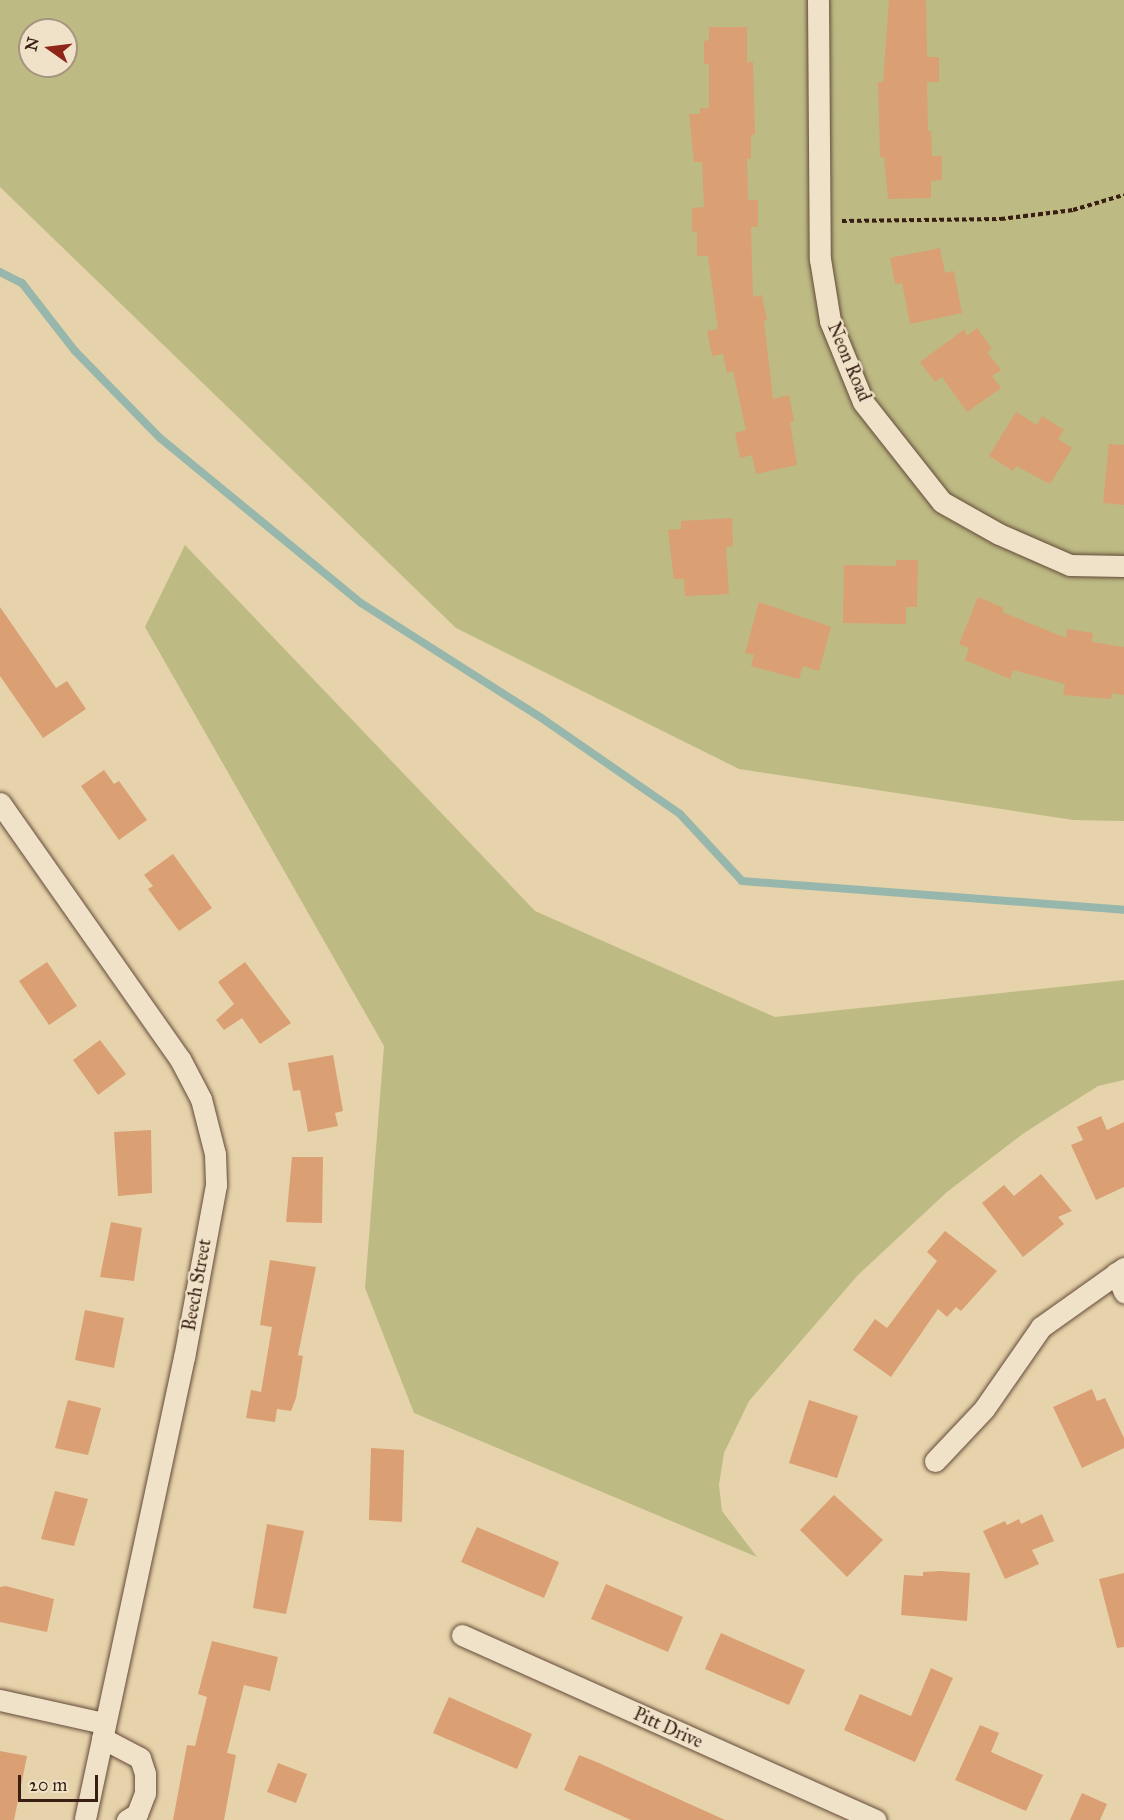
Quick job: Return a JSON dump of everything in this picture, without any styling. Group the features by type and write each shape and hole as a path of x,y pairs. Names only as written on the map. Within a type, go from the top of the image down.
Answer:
{"street":[{"name":"Neon Road","path":"818,0 820,260 830,321 863,402 942,502 999,534 1070,565 1124,566"},
{"name":"Beech Street","path":"0,803 180,1059 201,1100 215,1154 216,1185 184,1357 85,1820"},
{"path":"935,1461 984,1410 1041,1327 1121,1277"},
{"name":"Pitt Drive","path":"462,1635 875,1820"},
{"path":"0,1700 103,1730 140,1758 145,1773 145,1793 137,1814 127,1820"}],"path":[{"path":"820,221 1001,219 1073,210 1124,195"}],"shaded area":[{"path":"0,0 1124,0 1124,821 1073,820 739,769 456,628 0,187"},
{"path":"185,545 535,911 775,1017 1124,980 1124,1080 1098,1086 1024,1133 947,1192 858,1275 749,1401 724,1453 719,1485 722,1511 757,1557 414,1413 365,1288 384,1046 145,627"}],"building":[{"path":"889,0 926,0 927,57 939,57 939,82 927,82 928,131 931,131 932,156 942,156 942,180 931,181 931,198 888,199 884,157 880,157 878,82 883,82"},
{"path":"709,27 747,27 747,62 753,62 755,135 751,135 751,159 747,159 748,200 758,200 758,227 751,227 753,297 762,295 767,320 764,321 773,399 789,395 794,421 790,422 797,465 756,474 752,455 740,458 735,433 746,430 733,371 727,373 723,354 712,356 707,331 718,329 708,256 697,256 697,231 692,232 692,208 704,207 702,162 694,162 689,114 700,114 700,108 709,108 709,64 704,64 704,41 709,40"},
{"path":"940,248 945,273 954,271 962,313 910,324 902,283 895,284 890,258"},
{"path":"977,328 992,349 987,352 1001,370 992,376 1001,388 967,412 942,377 935,382 920,362 965,329 966,336"},
{"path":"1016,412 1037,425 1042,416 1064,430 1058,439 1072,448 1050,484 1016,466 1013,471 989,456"},
{"path":"1109,444 1124,445 1124,505 1103,503"},
{"path":"732,518 733,546 726,547 729,594 685,596 684,579 674,579 668,530 681,529 681,521"},
{"path":"896,560 918,560 917,607 906,607 906,624 843,623 844,565 896,566"},
{"path":"978,597 1004,608 1002,612 1066,638 1067,629 1093,633 1092,642 1124,647 1124,695 1112,693 1111,699 1063,695 1065,684 1013,670 1010,679 965,660 969,648 959,644"},
{"path":"759,602 831,627 819,671 803,666 799,679 751,666 754,655 745,653"},
{"path":"0,607 56,688 67,681 86,709 43,738 0,676"},
{"path":"104,770 114,784 119,781 147,820 119,840 81,786"},
{"path":"173,854 212,908 179,931 148,889 153,886 144,875"},
{"path":"47,962 77,1006 49,1025 19,981"},
{"path":"245,962 291,1023 260,1044 242,1018 224,1030 216,1020 234,1004 218,982"},
{"path":"100,1040 126,1074 98,1095 73,1060"},
{"path":"333,1055 343,1111 335,1113 338,1126 308,1132 300,1090 293,1091 288,1063"},
{"path":"1101,1116 1107,1130 1124,1122 1124,1187 1096,1200 1071,1145 1083,1140 1077,1127"},
{"path":"151,1130 152,1193 118,1196 114,1132"},
{"path":"292,1157 323,1157 322,1223 286,1222"},
{"path":"1041,1174 1072,1211 1058,1217 1064,1224 1023,1257 982,1203 1004,1185 1014,1196"},
{"path":"111,1222 142,1228 134,1281 100,1277"},
{"path":"945,1231 997,1271 961,1311 956,1307 947,1317 938,1309 891,1377 853,1350 875,1319 887,1328 937,1261 927,1252"},
{"path":"270,1260 316,1267 298,1355 303,1356 296,1398 291,1411 277,1409 275,1422 246,1418 251,1390 261,1392 272,1327 260,1325"},
{"path":"85,1310 124,1318 114,1368 75,1360"},
{"path":"1092,1389 1097,1401 1105,1398 1124,1438 1124,1448 1082,1468 1053,1407"},
{"path":"68,1400 101,1408 88,1455 55,1448"},
{"path":"809,1400 858,1416 837,1478 789,1463"},
{"path":"371,1448 404,1450 402,1522 369,1520"},
{"path":"55,1491 88,1499 74,1546 41,1539"},
{"path":"834,1495 883,1540 847,1577 800,1530"},
{"path":"1042,1514 1054,1541 1032,1550 1039,1564 1005,1579 983,1531 1005,1521 1007,1525 1019,1519 1021,1524"},
{"path":"267,1524 304,1531 286,1614 253,1608"},
{"path":"477,1527 559,1562 544,1598 461,1562"},
{"path":"923,1572 970,1573 967,1621 901,1615 904,1575 923,1576"},
{"path":"1124,1573 1124,1647 1117,1648 1099,1579"},
{"path":"606,1584 683,1617 668,1652 591,1619"},
{"path":"6,1586 54,1599 47,1632 0,1622 0,1587"},
{"path":"721,1633 805,1670 789,1705 705,1669"},
{"path":"212,1641 278,1657 270,1691 244,1685 227,1753 236,1755 224,1820 173,1820 187,1745 195,1746 207,1697 198,1694"},
{"path":"931,1668 953,1678 915,1762 844,1730 860,1694 911,1716"},
{"path":"449,1697 532,1734 517,1769 433,1733"},
{"path":"980,1725 999,1733 991,1752 1043,1775 1026,1811 955,1780"},
{"path":"0,1751 27,1756 14,1820 0,1820"},
{"path":"579,1755 725,1820 631,1820 564,1790"},
{"path":"278,1763 307,1774 296,1803 267,1792"},
{"path":"1082,1793 1107,1804 1100,1820 1070,1820"}],"waterway":[{"path":"0,272 22,283 75,351 160,438 361,603 540,717 680,814 742,881 1124,910"}]}
